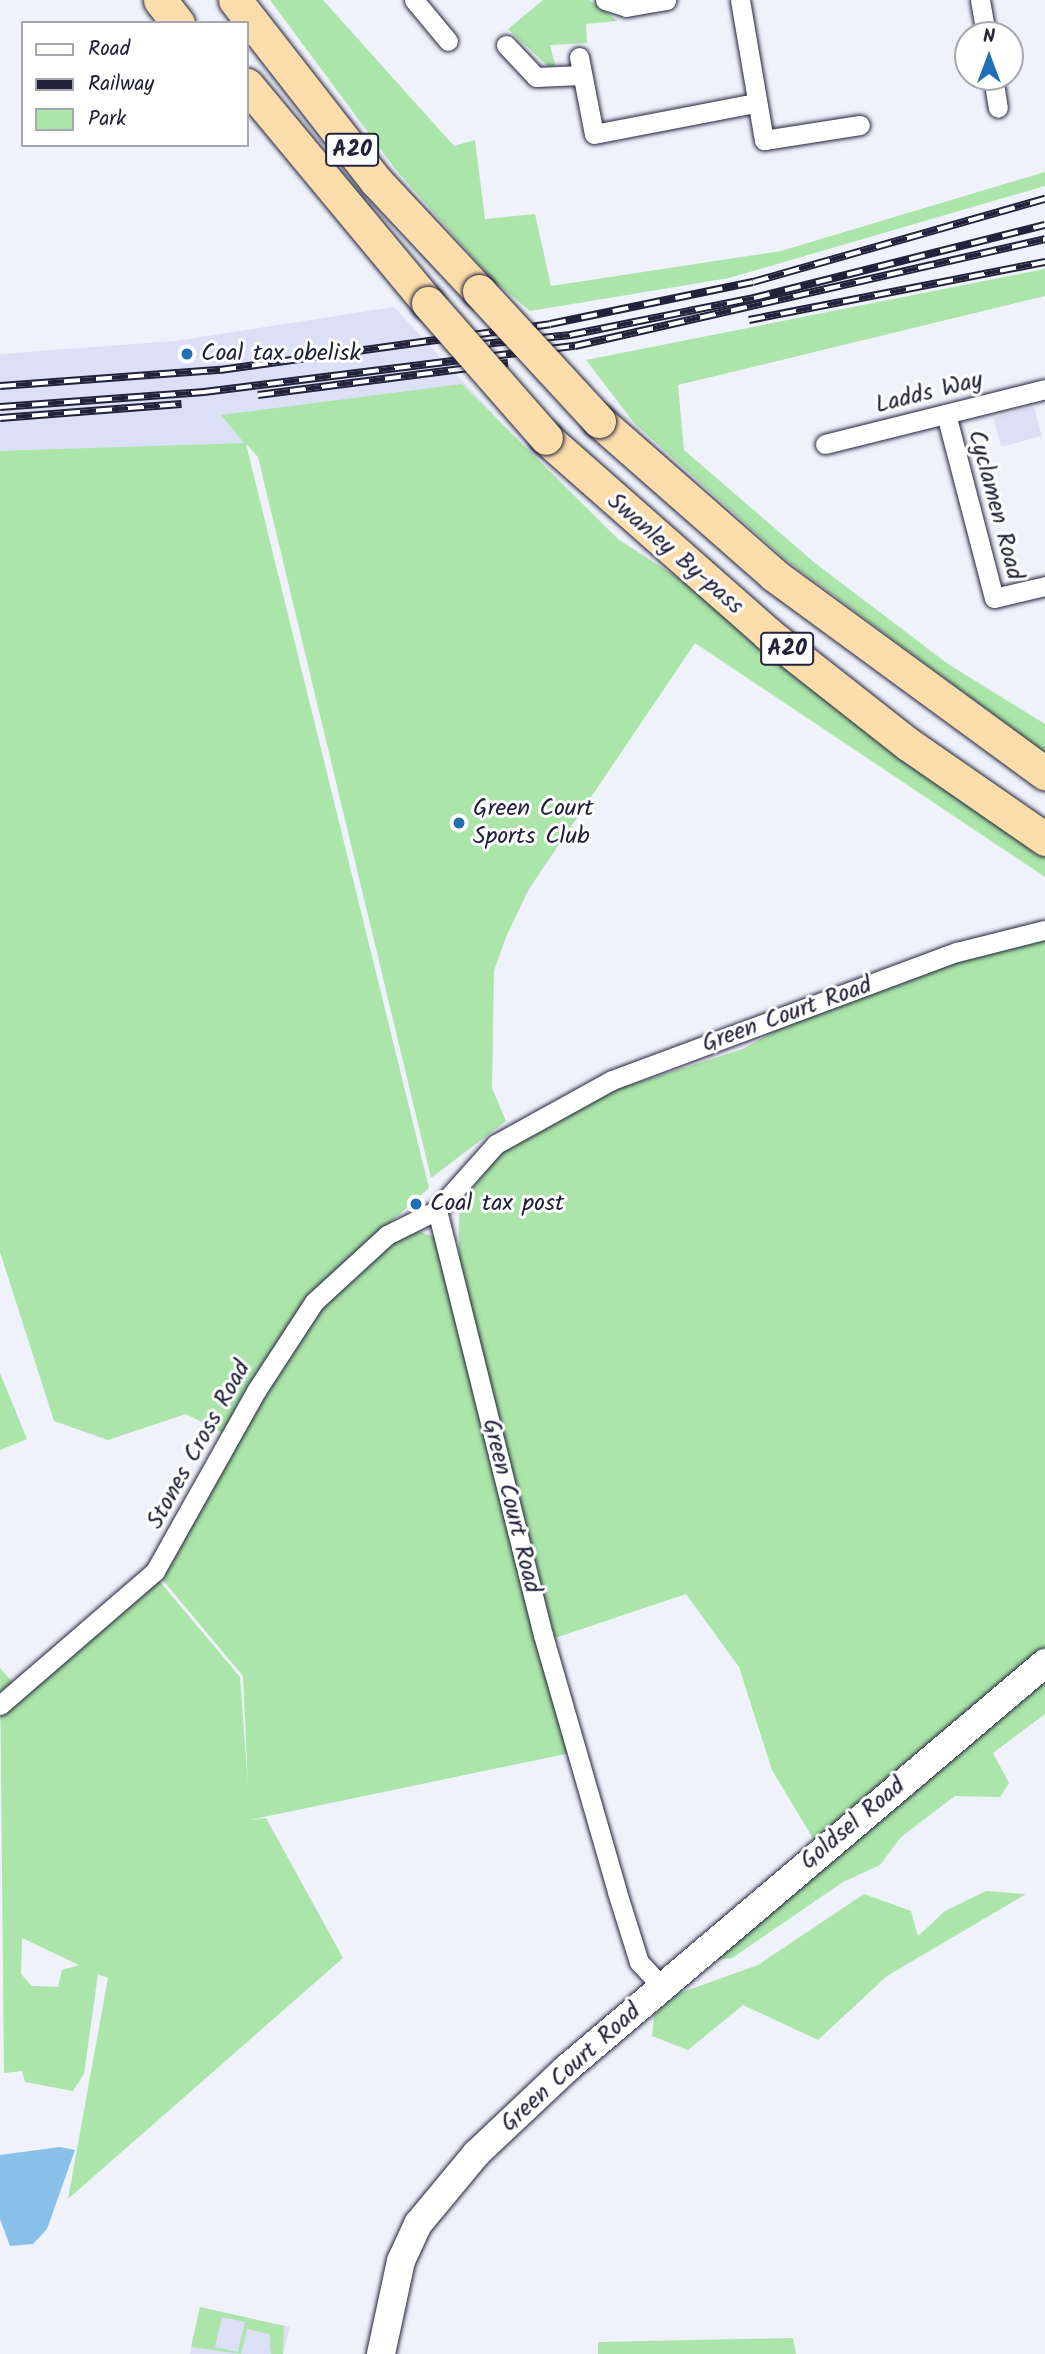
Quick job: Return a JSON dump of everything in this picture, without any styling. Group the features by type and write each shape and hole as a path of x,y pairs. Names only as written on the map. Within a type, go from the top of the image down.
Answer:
{"highway":[{"path":"160,0 176,21"},
{"path":"180,0 196,21"},
{"name":"Swanley By-pass","path":"235,0 376,181 610,431 774,575 1045,773"},
{"name":"A20","path":"248,86 417,292"},
{"path":"248,108 360,247 417,292"},
{"name":"Swanley By-pass","path":"417,292 546,438 768,634 908,744 1045,839"}],"main road":[{"name":"Goldsel Road","path":"662,1987 1045,1663"},
{"name":"Green Court Road","path":"381,2354 401,2261 445,2189 509,2122 662,1987"}],"street":[{"path":"415,0 448,41"},
{"path":"606,0 626,7 667,0"},
{"path":"740,0 755,103 764,140 860,125"},
{"path":"980,0 984,21"},
{"path":"506,45 536,77 580,66 594,134 755,103"},
{"path":"995,91 998,108"},
{"name":"Ladds Way","path":"825,444 1045,389"},
{"name":"Cyclamen Road","path":"946,414 994,598 1045,586"},
{"name":"Green Court Road","path":"662,1987 639,1962 617,1892 543,1635 437,1210 496,1144 612,1080 957,952 1044,930"},
{"name":"Stones Cross Road","path":"0,1705 155,1571 256,1391 320,1295 387,1235 437,1210"}],"shaded area":[{"path":"394,307 497,418 245,443 0,453 0,354 175,341"},
{"path":"1034,407 1042,436 1001,447 993,418"},
{"path":"200,2307 290,2327 283,2354 190,2354"}],"green space":[{"path":"270,0 323,0 454,146 475,140 485,219 535,214 551,286 781,251 1045,172 1045,186 729,278 530,311 494,281 396,170"},
{"path":"543,0 589,0 618,21 586,24 587,43 550,45 555,65 550,68 508,29"},
{"path":"1045,269 1045,296 678,385 684,450 815,563 948,664 1045,724 1045,753 785,559 635,424 586,360"},
{"path":"462,384 618,539 766,635 1045,840 1045,877 695,643 529,889 506,937 494,971 492,1088 506,1121 431,1178 258,457 246,444 429,1188 305,1298 227,1435 186,1414 108,1440 54,1421 0,1252 0,451 244,443 221,415"},
{"path":"1045,931 1045,1661 820,1850 772,1770 739,1667 686,1594 546,1641 459,1295 459,1206 502,1151 601,1094 743,1049 830,1000"},
{"path":"407,1227 442,1240 575,1752 249,1820 266,1818 343,1958 68,2199 108,1978 98,1974 84,2074 73,2091 25,2082 22,2071 4,2073 0,1668 21,1692 156,1577 240,1677 248,1785 243,1676 156,1572 299,1327","holes":["22,1938 79,1965 62,1970 58,1987 32,1986 21,1974"]},
{"path":"0,1373 27,1439 0,1450"},
{"path":"1045,1666 1045,1714 993,1753 1009,1783 1000,1797 955,1796 901,1837 880,1865 843,1882 732,1958 717,1960"},
{"path":"986,1891 1026,1894 887,1976 818,2040 743,2005 688,2050 652,2036 654,2015 677,1994 758,1965 864,1894 911,1911 918,1936 945,1911"},
{"path":"200,2307 284,2326 283,2354 271,2354 269,2334 247,2329 241,2354 191,2347","holes":["222,2317 245,2322 238,2352 215,2347"]},
{"path":"793,2338 796,2354 598,2354 598,2342"}],"water":[{"path":"60,2147 75,2150 47,2229 33,2244 10,2246 0,2219 0,2155"}],"railway":[{"path":"0,386 220,370 550,324 753,282 1045,199"},
{"path":"474,345 570,335 754,298 1045,225"},
{"path":"0,407 204,392 575,346 1045,239"},
{"path":"749,320 1045,262"},
{"path":"258,395 508,363"},
{"path":"0,418 181,404"}],"place":[{"name":"Coal tax obelisk","path":"187,354"},
{"name":"Green Court Sports Club","path":"459,823"},
{"name":"Coal tax post","path":"416,1204"}]}
